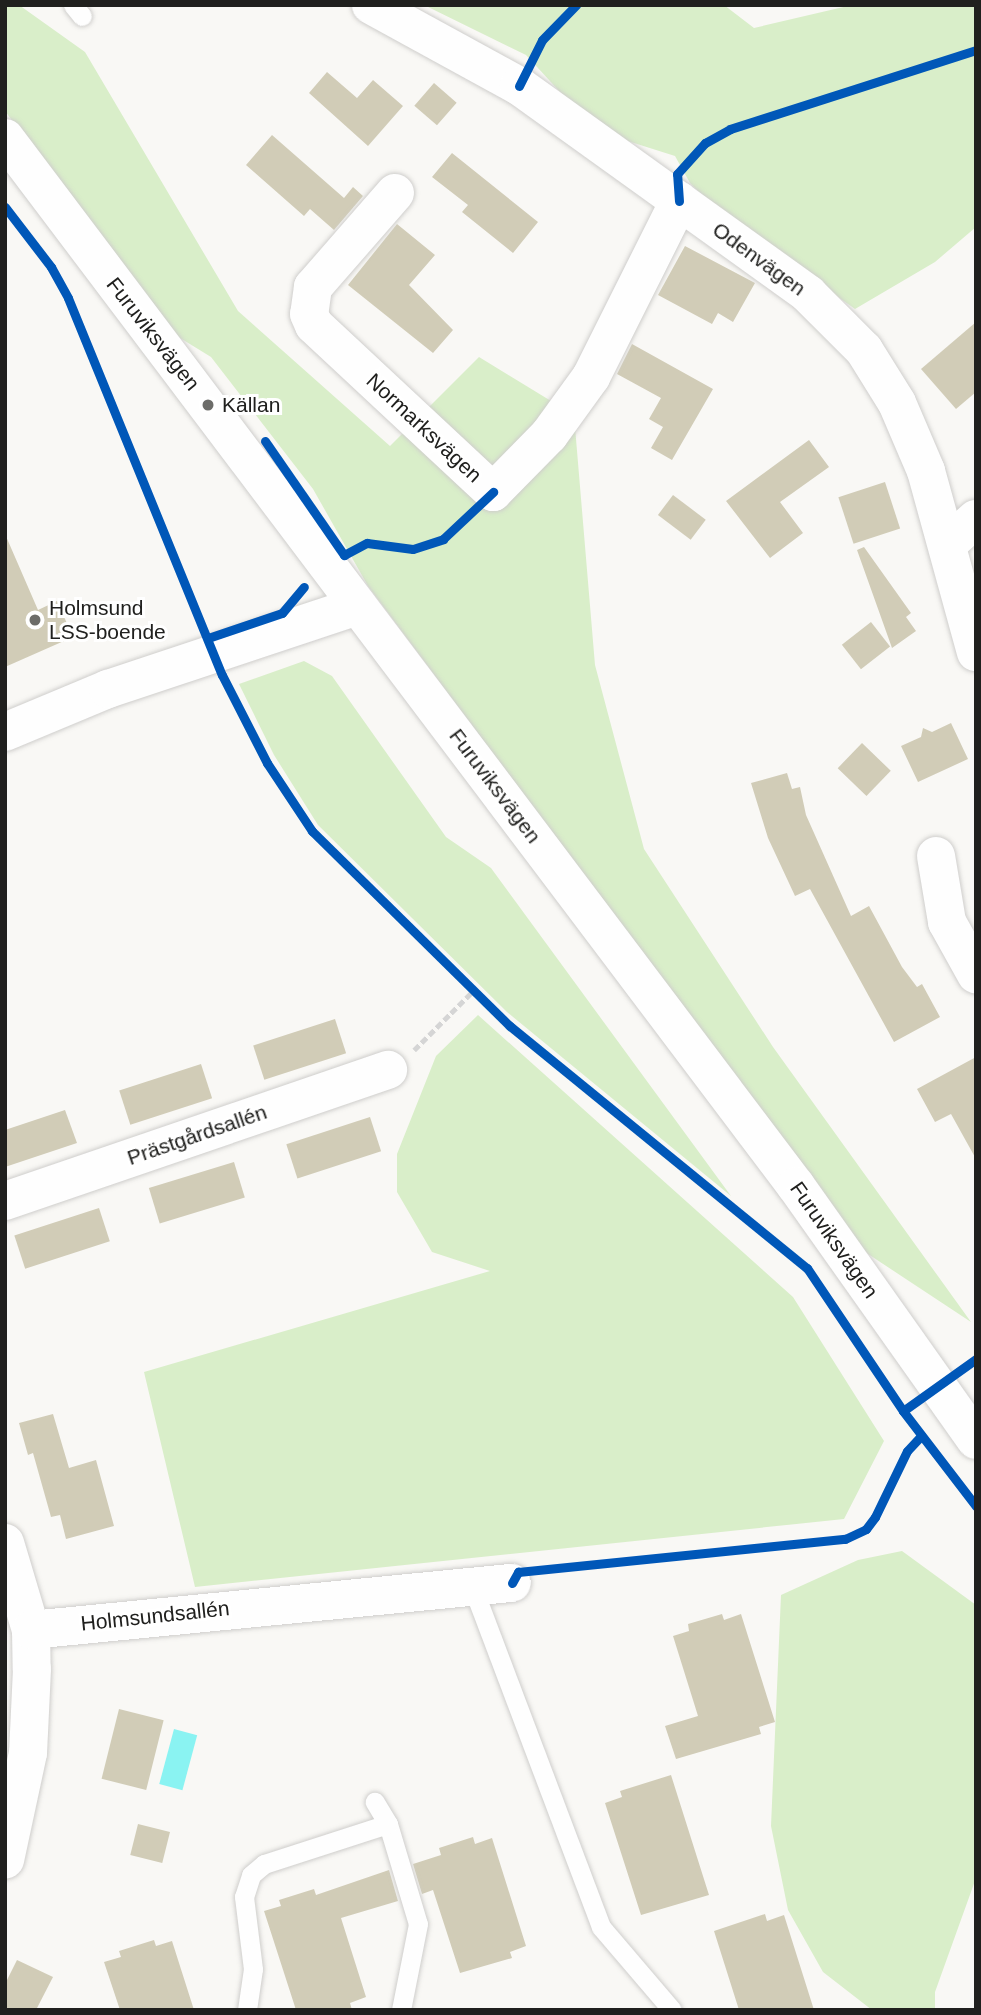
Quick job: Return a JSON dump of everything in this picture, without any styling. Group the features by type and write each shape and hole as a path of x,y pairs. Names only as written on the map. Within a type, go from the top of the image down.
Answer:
{"street":[{"name":"Odenvägen","path":"371,5 519,86 808,294 864,350 897,403 962,531 976,652"},
{"name":"Furuviksvägen","path":"5,138 796,1186 974,1434"},
{"name":"Normarksvägen","path":"396,193 313,287 309,314 314,325 493,492 550,436 591,377 679,201"},
{"path":"5,732 108,689 358,606"},
{"path":"936,856 947,922 976,974"},
{"name":"Prästgårdsallén","path":"5,1201 388,1070"},
{"path":"5,1543 31,1630 28,1753 5,1860"},
{"name":"Holmsundsallén","path":"31,1630 317,1599 512,1583"}],"lane":[{"path":"473,1588 601,1927 672,2010"},
{"path":"374,1802 388,1824 418,1924 401,2010"},
{"path":"247,2010 253,1969 244,1897 251,1875 275,1860 388,1824"}],"path":[{"path":"463,982 482,1000"},
{"path":"388,1070 445,1024 473,991"}],"green space":[{"path":"5,5 19,5 85,52 238,311 390,446 479,357 574,415 595,665 644,849 773,1047 971,1322 865,1252 368,586 313,489 211,357 172,333 5,111"},
{"path":"424,5 724,5 754,28 852,5 976,5 976,227 935,262 855,309 719,212 690,183 675,156 596,131 526,55"},
{"path":"304,661 332,676 446,837 491,868 731,1196 507,1012 318,825 274,755 239,684"},
{"path":"478,1015 793,1297 884,1441 844,1519 195,1587 144,1372 490,1271 432,1252 397,1192 397,1154 436,1056"},
{"path":"902,1551 976,1605 976,1878 935,1992 935,2010 872,2010 823,1972 788,1910 771,1826 781,1595 858,1560"}],"water":[{"path":"174,1729 197,1735 182,1790 159,1784"}],"building":[{"path":"327,72 357,98 373,80 403,106 368,146 309,93"},
{"path":"434,83 457,103 437,125 414,106"},
{"path":"272,135 344,198 353,187 363,196 334,230 310,209 304,216 246,165"},
{"path":"452,153 538,222 513,253 462,212 468,205 432,177"},
{"path":"397,224 435,255 409,285 453,330 433,353 348,285"},
{"path":"685,246 755,283 733,322 718,313 712,324 658,295"},
{"path":"976,322 976,392 956,409 921,369"},
{"path":"632,344 713,389 672,460 651,448 663,427 649,419 661,398 617,374"},
{"path":"809,440 829,467 780,502 803,533 770,558 726,501"},
{"path":"885,482 900,529 854,544 838,497"},
{"path":"673,495 706,520 691,540 658,515"},
{"name":"Holmsund LSS-boende","path":"5,534 38,610 57,601 73,637 5,667"},
{"path":"864,547 911,613 906,617 916,631 892,648 857,550"},
{"path":"871,622 890,646 861,669 842,645"},
{"path":"951,723 968,759 918,782 901,746 921,737 923,728 932,732"},
{"path":"862,743 891,771 866,796 838,768"},
{"path":"787,773 792,789 800,787 806,815 851,916 869,906 902,967 917,987 922,984 940,1017 894,1042 810,889 795,896 768,838 751,783"},
{"path":"335,1019 346,1053 264,1080 253,1046"},
{"path":"976,1057 976,1159 951,1114 935,1122 917,1089"},
{"path":"201,1064 212,1098 130,1125 119,1091"},
{"path":"65,1110 77,1143 5,1167 5,1130"},
{"path":"370,1117 381,1151 297,1178 286,1144"},
{"path":"234,1162 245,1197 160,1223 149,1188"},
{"path":"99,1208 110,1241 25,1269 14,1236"},
{"path":"53,1414 69,1468 96,1460 114,1526 66,1539 60,1515 51,1517 33,1453 28,1455 19,1423"},
{"path":"722,1614 724,1620 741,1614 775,1722 759,1727 761,1734 676,1759 665,1726 698,1716 673,1636 689,1631 688,1624"},
{"path":"119,1709 164,1720 146,1790 102,1779"},
{"path":"671,1775 709,1895 641,1915 605,1803 622,1797 620,1791"},
{"path":"138,1824 170,1832 162,1863 130,1855"},
{"path":"473,1837 475,1844 492,1838 526,1946 510,1952 512,1958 460,1973 433,1890 422,1894 413,1864 441,1855 439,1848"},
{"path":"389,1870 398,1901 341,1918 366,1997 350,2003 352,2010 296,2010 264,1911 281,1906 279,1900 314,1889 316,1895"},
{"path":"765,1914 767,1921 784,1915 814,2010 739,2010 714,1931"},
{"path":"154,1940 156,1946 172,1941 194,2010 120,2010 104,1962 121,1957 119,1951"},
{"path":"17,1960 53,1977 36,2010 5,2010 5,1984"}],"cycle path":[{"path":"519,86 542,40 576,5"},
{"path":"679,201 677,174 705,143 730,129 976,50"},
{"path":"5,207 51,267 68,298 222,675 267,763 312,831 510,1026 807,1268 903,1411 976,1506"},
{"path":"265,441 344,555 367,543 413,549 443,539 493,492"},
{"path":"208,638 282,613 304,587"},
{"path":"903,1411 976,1359"},
{"path":"512,1583 518,1572 845,1539 866,1529 875,1517 907,1451 921,1436"}],"place":[{"name":"Källan","path":"208,405"},
{"name":"Holmsund LSS-boende","path":"35,620"}]}
